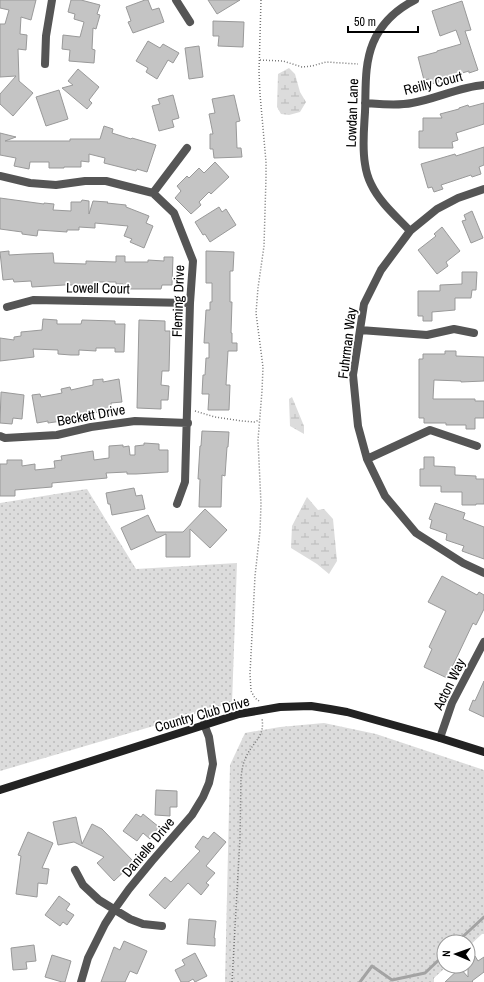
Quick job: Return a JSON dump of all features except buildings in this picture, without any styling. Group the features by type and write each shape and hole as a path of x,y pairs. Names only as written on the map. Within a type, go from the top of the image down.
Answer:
{"street":[{"path":"45,64 46,36 52,0"},
{"path":"176,0 190,22"},
{"name":"Lowdan Lane","path":"410,231 384,204 371,185 365,164 363,143 367,66 373,42 379,31 396,12 415,0"},
{"name":"Reilly Court","path":"365,103 399,105 410,104 462,89 484,85"},
{"path":"153,193 187,148"},
{"name":"Fleming Drive","path":"0,176 30,183 56,185 85,181 106,181 153,193 174,213 192,260 185,482 177,504"},
{"name":"Fuhrman Way","path":"484,189 458,198 437,209 410,231 381,270 364,304 354,375 358,426 367,459 385,496 416,533 463,563 484,573"},
{"name":"Lowell Court","path":"7,307 33,300 190,304"},
{"path":"360,330 427,335 454,329 474,333"},
{"name":"Beckett Drive","path":"0,436 5,438 57,436 90,427 135,421 188,423"},
{"path":"367,459 430,430 476,446"},
{"name":"Acton Way","path":"440,738 452,704 484,642"},
{"name":"Country Club Drive","path":"0,790 204,724 239,714 280,707 311,706 346,712 484,752"},
{"name":"Danielle Drive","path":"81,982 88,958 105,924 114,910 129,889 192,815 203,797 209,783 213,764 209,737 204,724"},
{"path":"75,870 83,885 99,900 114,910 143,924 162,926"}],"path":[{"path":"260,702 255,698 251,691 250,674 255,576 260,531 261,504 258,440 262,391 262,367 256,313 264,246 266,162 259,72 261,0"},
{"path":"260,60 282,61 302,67 326,62 367,66"},
{"path":"188,411 198,411 242,421 254,422 259,420"},
{"path":"232,982 240,838 242,767 246,756 262,732 263,721"}],"green space":[{"path":"289,68 295,74 300,92 306,102 300,112 289,115 281,114 277,107 278,74"},
{"path":"292,397 304,426 304,434 290,426 289,399"},
{"path":"87,489 136,569 237,563 232,703 0,771 0,503"},
{"path":"307,497 318,510 324,509 333,519 337,561 329,574 317,564 291,548 292,526"},
{"path":"324,723 376,734 484,770 484,934 476,940 476,934 436,934 436,974 438,974 434,978 434,982 225,982 230,765 245,733 280,727"}],"waterway":[{"path":"466,934 484,917"},
{"path":"360,982 372,966 392,980 425,973 436,963"}]}
